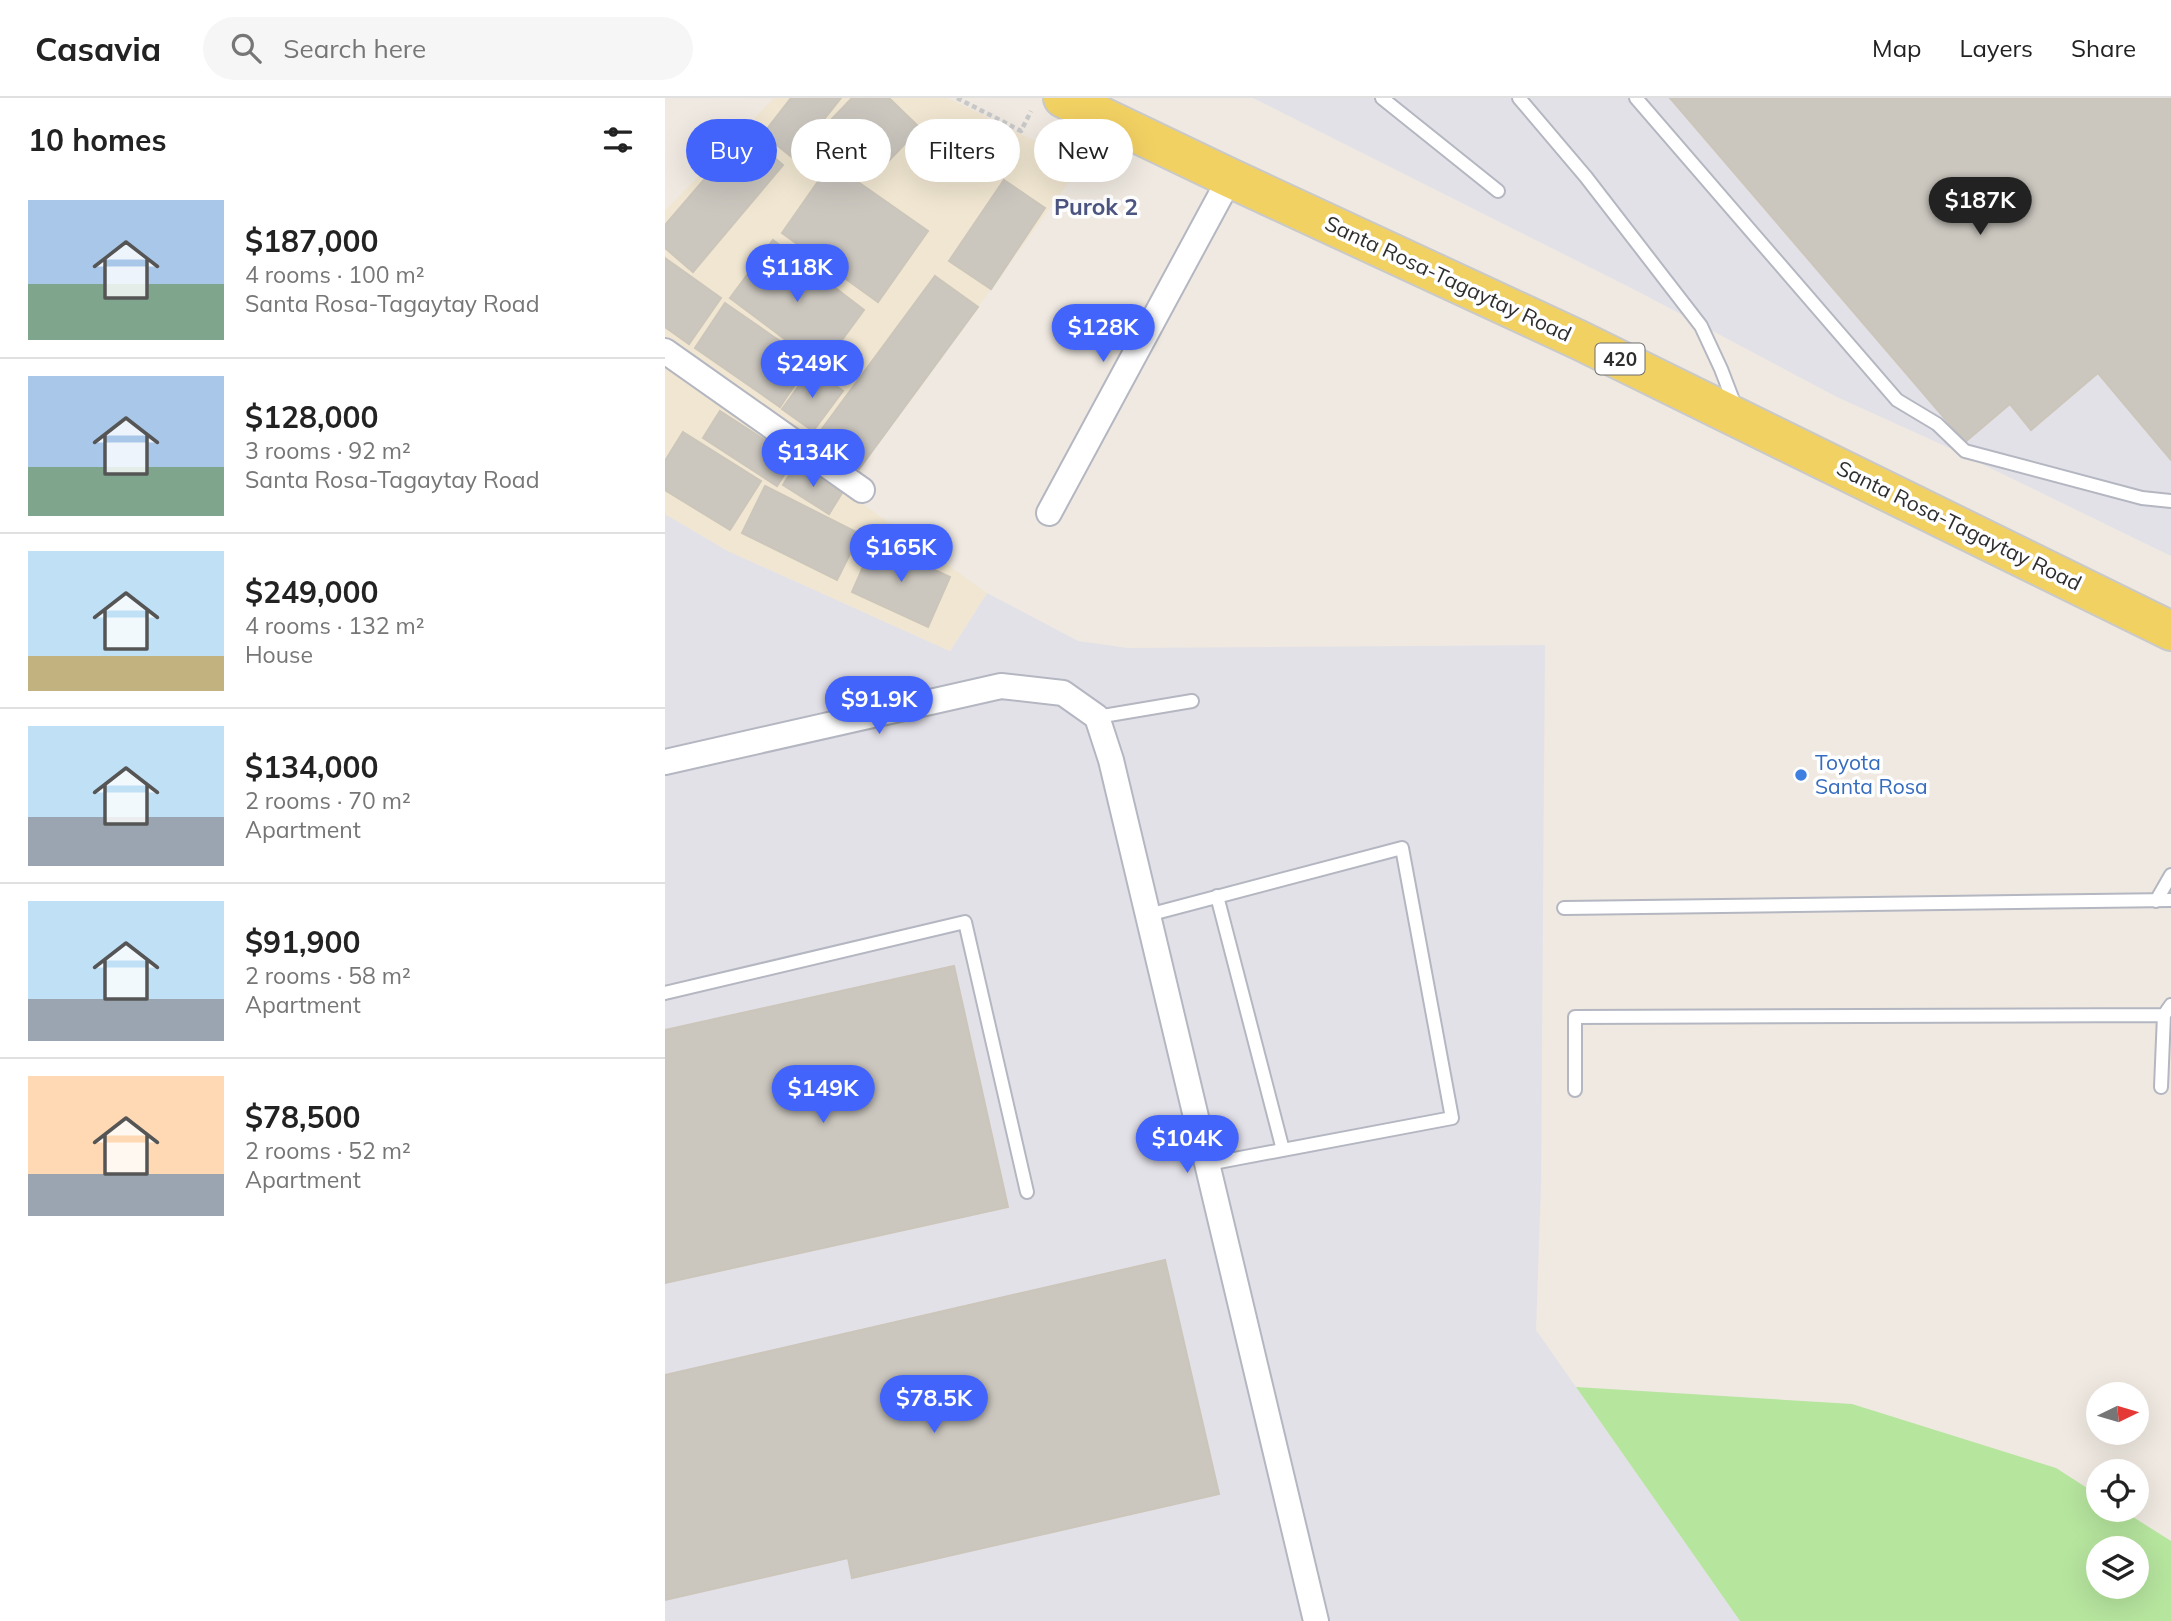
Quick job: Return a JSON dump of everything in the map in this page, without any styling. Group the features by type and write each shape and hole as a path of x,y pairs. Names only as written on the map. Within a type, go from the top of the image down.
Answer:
{"main road":[{"name":"Santa Rosa-Tagaytay Road","path":"1063,98 1579,340 2171,631"}],"street":[{"path":"1049,513 1230,178"},
{"path":"665,351 862,490"},
{"path":"665,761 1001,685 1063,693 1097,717 1111,760 1316,1621"}],"lane":[{"path":"1382,98 1498,191"},
{"path":"1519,98 1586,177 1701,326 1739,417"},
{"path":"1636,98 1897,400 1937,424 1965,451 2141,498 2171,501"},
{"path":"1097,717 1192,701"},
{"path":"1148,915 1402,848 1452,1118 1208,1164"},
{"path":"2156,901 2171,875"},
{"path":"1217,897 1283,1150"},
{"path":"1564,908 2171,901"},
{"path":"665,993 965,922 1027,1192"},
{"path":"1575,1090 1575,1017 2168,1010 2161,1087"}],"path":[{"path":"957,98 1021,131"}],"shaded area":[{"path":"774,98 948,98 991,119 905,119 905,182 1020,182 1020,133 1034,140 1034,182 1069,182 857,473 665,337 665,211 693,182 777,182 777,119 754,119"},
{"path":"1253,98 2171,98 2171,556 1945,446 1837,397 1641,293"},
{"path":"665,362 987,593 950,651 728,551 665,514"},
{"path":"665,514 728,551 950,651 987,593 1078,641 1128,648 1545,645 1541,1186 1536,1330 1740,1621 665,1621"}],"green space":[{"path":"1576,1387 1852,1404 2056,1468 2086,1487 2086,1522 2141,1522 2171,1541 2171,1621 1740,1621"}],"building":[{"path":"791,98 841,98 824,119 791,119 791,156 777,145 777,119 775,119"},
{"path":"852,98 889,98 911,119 905,119 905,144 891,158 891,119 832,119"},
{"path":"1670,98 2171,98 2171,460 2098,373 2031,430 2010,404 1965,442"},
{"path":"777,160 783,165 777,172"},
{"path":"702,182 769,182 693,272 665,248 665,225"},
{"path":"818,182 858,182 928,231 878,302 782,233"},
{"path":"1003,182 1007,182 1045,208 991,289 949,261"},
{"path":"773,240 864,310 822,367 730,298"},
{"path":"665,258 721,298 689,344 665,327"},
{"path":"935,276 978,307 859,469 816,437"},
{"path":"725,303 810,362 780,407 695,348"},
{"path":"812,368 843,391 813,431 782,409"},
{"path":"720,411 794,459 777,486 703,438"},
{"path":"683,432 761,481 730,530 665,490 665,461"},
{"path":"797,463 842,493 829,514 783,485"},
{"path":"765,486 860,534 837,580 742,533"},
{"path":"874,542 950,577 928,627 852,592"},
{"path":"954,966 1008,1207 665,1283 665,1030"},
{"path":"1165,1260 1219,1494 852,1578 848,1558 665,1600 665,1375"}],"place":[{"name":"Toyota Santa Rosa","path":"1801,775"}],"district":[{"name":"Purok 2","path":"1096,207"}]}
